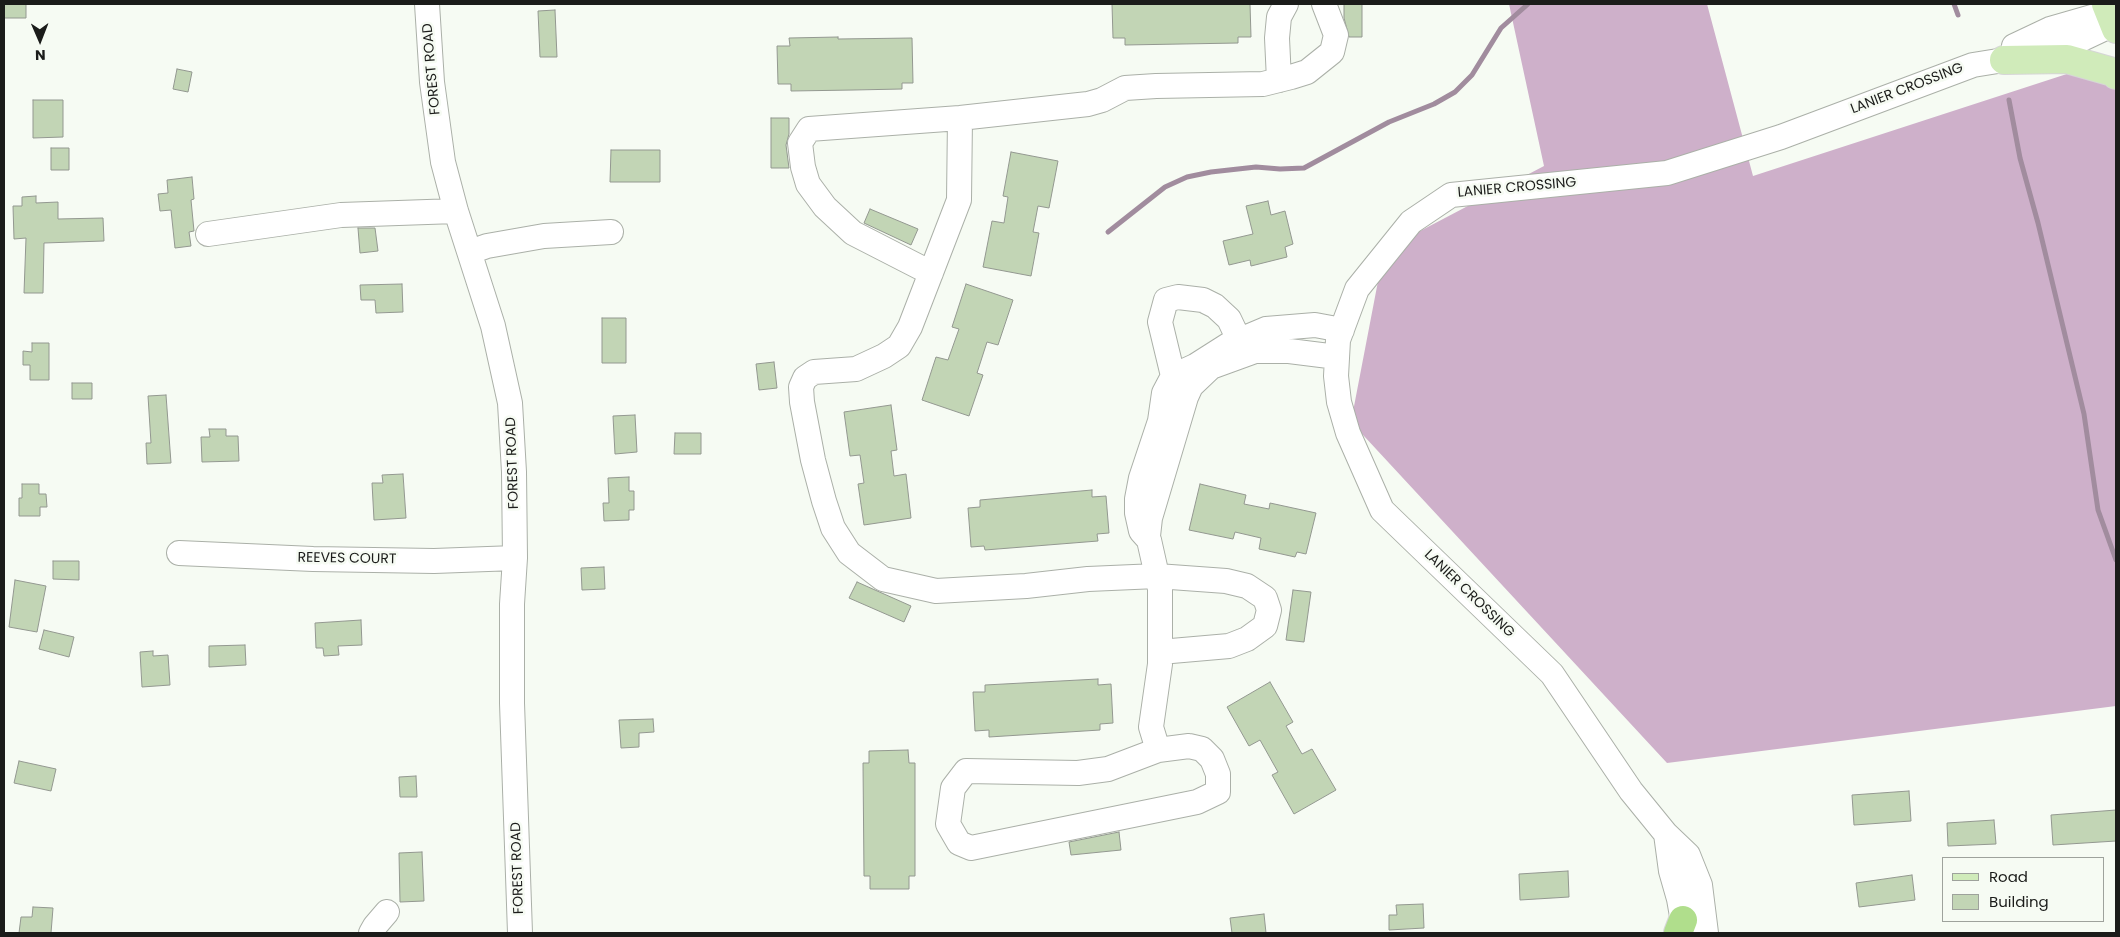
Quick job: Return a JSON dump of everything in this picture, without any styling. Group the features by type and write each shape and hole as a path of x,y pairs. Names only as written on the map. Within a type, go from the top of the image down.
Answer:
{"main road":[{"path":"2004,60 2067,59 2113,72 2116,75"}],"street":[{"name":"FOREST ROAD","path":"427,4 432,82 443,162 456,211 494,326 510,403 514,472 515,558 512,604 512,693 520,933"},
{"path":"1279,80 1279,17 1286,4"},
{"path":"931,274 853,233 825,207 808,184 802,167 800,143 809,129 960,118 1088,104 1102,100 1125,88 1263,84 1307,72 1332,52 1336,35 1324,4"},
{"name":"LANIER CROSSING","path":"1688,930 1671,871 1666,834 1632,791 1552,674 1382,510 1348,433 1339,402 1336,376 1338,340 1357,289 1411,222 1451,194 1667,174 1781,137 1973,64 2004,60 2078,40 2111,17"},
{"path":"960,118 959,200 910,327 898,346 884,356 856,369 814,372 805,378 801,387 807,433 824,501 834,528 849,553 883,579 936,591 1026,586 1088,579 1157,576 1210,579 1247,586 1265,598 1270,610 1265,626 1247,639 1229,646 1160,652"},
{"path":"208,234 341,215 456,211"},
{"path":"470,252 487,246 544,236 611,232"},
{"path":"1173,376 1160,322 1166,300 1178,297 1203,300 1209,303 1229,319 1239,340"},
{"path":"1148,538 1141,531 1137,513 1137,499 1141,478 1160,421 1164,393 1173,376 1239,340 1266,329 1315,324 1342,330"},
{"path":"1158,750 1151,727 1160,652 1160,589 1148,538 1150,518 1191,386 1211,367 1255,351 1289,351 1337,357"},
{"name":"REEVES COURT","path":"179,553 397,560 515,558"},
{"path":"1189,746 1202,749 1212,759 1218,774 1218,792 1197,802 971,848 959,843 948,824 953,788 966,771 1078,773 1108,769 1158,750 1189,746"},
{"path":"371,933 387,912"}],"shaded area":[{"path":"1509,4 1707,4 1753,176 2116,58 2116,706 1667,763 1351,422 1384,250 1544,166"}],"building":[{"path":"4,4 26,4 26,18 4,18"},
{"path":"1112,4 1250,4 1251,37 1238,37 1238,43 1125,45 1125,38 1113,38"},
{"path":"1344,4 1362,4 1362,37 1349,37 1344,18"},
{"path":"555,10 557,57 540,57 538,11"},
{"path":"838,37 838,39 912,38 913,83 902,83 902,89 791,91 791,84 778,84 777,46 790,46 789,38"},
{"path":"177,69 192,72 188,92 173,89"},
{"path":"33,100 63,100 63,137 33,138"},
{"path":"771,118 789,118 789,134 786,145 789,168 771,168"},
{"path":"51,148 69,148 69,170 51,170"},
{"path":"611,150 660,150 660,182 610,182"},
{"path":"1011,152 1058,161 1049,208 1038,206 1033,232 1039,233 1031,276 983,267 992,221 1004,223 1008,197 1003,196"},
{"path":"192,177 194,199 191,200 194,231 189,232 191,246 175,248 171,210 160,211 158,194 168,193 167,180"},
{"path":"36,196 36,203 58,202 58,219 103,218 104,241 44,243 43,293 24,293 26,238 14,239 13,206 22,206 22,197"},
{"path":"1268,201 1271,215 1285,211 1293,244 1285,247 1287,257 1251,266 1250,260 1229,265 1223,241 1253,234 1246,206"},
{"path":"870,209 918,229 911,245 864,223"},
{"path":"358,228 375,228 378,251 360,253"},
{"path":"402,284 403,312 376,313 375,300 361,300 360,285"},
{"path":"966,284 1013,300 998,345 987,342 977,373 983,375 969,416 922,400 936,357 948,360 959,329 952,327"},
{"path":"602,318 626,318 626,363 602,363"},
{"path":"32,343 49,343 49,380 30,380 30,365 23,365 23,351 32,352"},
{"path":"774,362 777,388 759,390 756,364"},
{"path":"72,383 92,383 92,399 72,399"},
{"path":"166,395 171,463 147,464 146,443 151,443 148,396"},
{"path":"891,405 897,450 891,451 894,476 906,474 911,518 864,525 858,484 864,483 860,455 850,456 844,412"},
{"path":"635,415 637,452 615,454 613,416"},
{"path":"209,429 226,429 226,436 238,436 239,461 202,462 201,437 210,437"},
{"path":"675,433 701,433 701,454 674,454"},
{"path":"403,474 406,518 374,520 372,483 383,483 382,475"},
{"path":"629,477 629,491 634,491 634,510 629,510 629,520 604,521 603,503 609,503 608,478"},
{"path":"22,484 39,484 39,494 46,494 47,507 40,507 40,516 19,516 19,498 22,498"},
{"path":"1200,484 1246,495 1244,504 1269,509 1270,503 1316,513 1306,554 1297,552 1295,557 1259,549 1261,538 1235,532 1233,539 1189,530"},
{"path":"1092,490 1092,497 1106,496 1109,533 1097,534 1098,541 985,550 984,546 971,547 968,508 980,507 980,500"},
{"path":"53,561 79,561 79,580 53,579"},
{"path":"604,567 605,589 582,590 581,568"},
{"path":"15,580 46,586 37,632 9,627"},
{"path":"857,582 911,606 904,622 849,598"},
{"path":"1293,590 1311,592 1304,642 1286,640"},
{"path":"361,620 362,645 338,646 339,655 324,656 323,648 316,648 315,623"},
{"path":"44,630 74,637 69,657 39,649"},
{"path":"245,645 246,665 209,667 209,646"},
{"path":"153,651 153,656 168,655 170,685 142,687 140,652"},
{"path":"1098,679 1098,685 1111,684 1113,723 1100,724 1100,730 989,737 989,730 975,731 973,692 985,692 985,685"},
{"path":"1270,682 1293,722 1286,726 1302,754 1312,749 1336,790 1294,814 1272,775 1278,772 1260,740 1249,746 1227,707"},
{"path":"653,719 654,732 639,733 639,747 621,748 619,720"},
{"path":"908,750 909,763 915,763 915,876 909,876 909,889 870,889 870,876 864,876 863,763 869,763 869,751"},
{"path":"19,761 56,769 51,791 14,783"},
{"path":"416,776 417,797 400,797 399,777"},
{"path":"1909,791 1911,821 1854,825 1852,795"},
{"path":"2116,810 2116,841 2053,845 2051,815"},
{"path":"1994,820 1996,844 1948,846 1947,823"},
{"path":"1119,832 1121,850 1071,855 1069,842"},
{"path":"422,852 424,901 400,902 399,853"},
{"path":"1568,871 1569,897 1520,900 1519,874"},
{"path":"1912,875 1915,900 1859,907 1856,883"},
{"path":"1423,904 1424,928 1389,930 1389,915 1397,915 1396,905"},
{"path":"33,907 53,908 51,933 19,933 21,917 32,917"},
{"path":"1264,914 1266,933 1232,933 1230,918"}],"waterway":[{"path":"1108,232 1165,187 1187,177 1211,172 1256,167 1304,168 1389,122 1434,104 1455,92 1472,75 1501,28 1528,4"},
{"path":"1954,4 1958,15"},
{"path":"2009,100 2020,158 2038,223 2084,414 2098,510 2116,560"}]}
